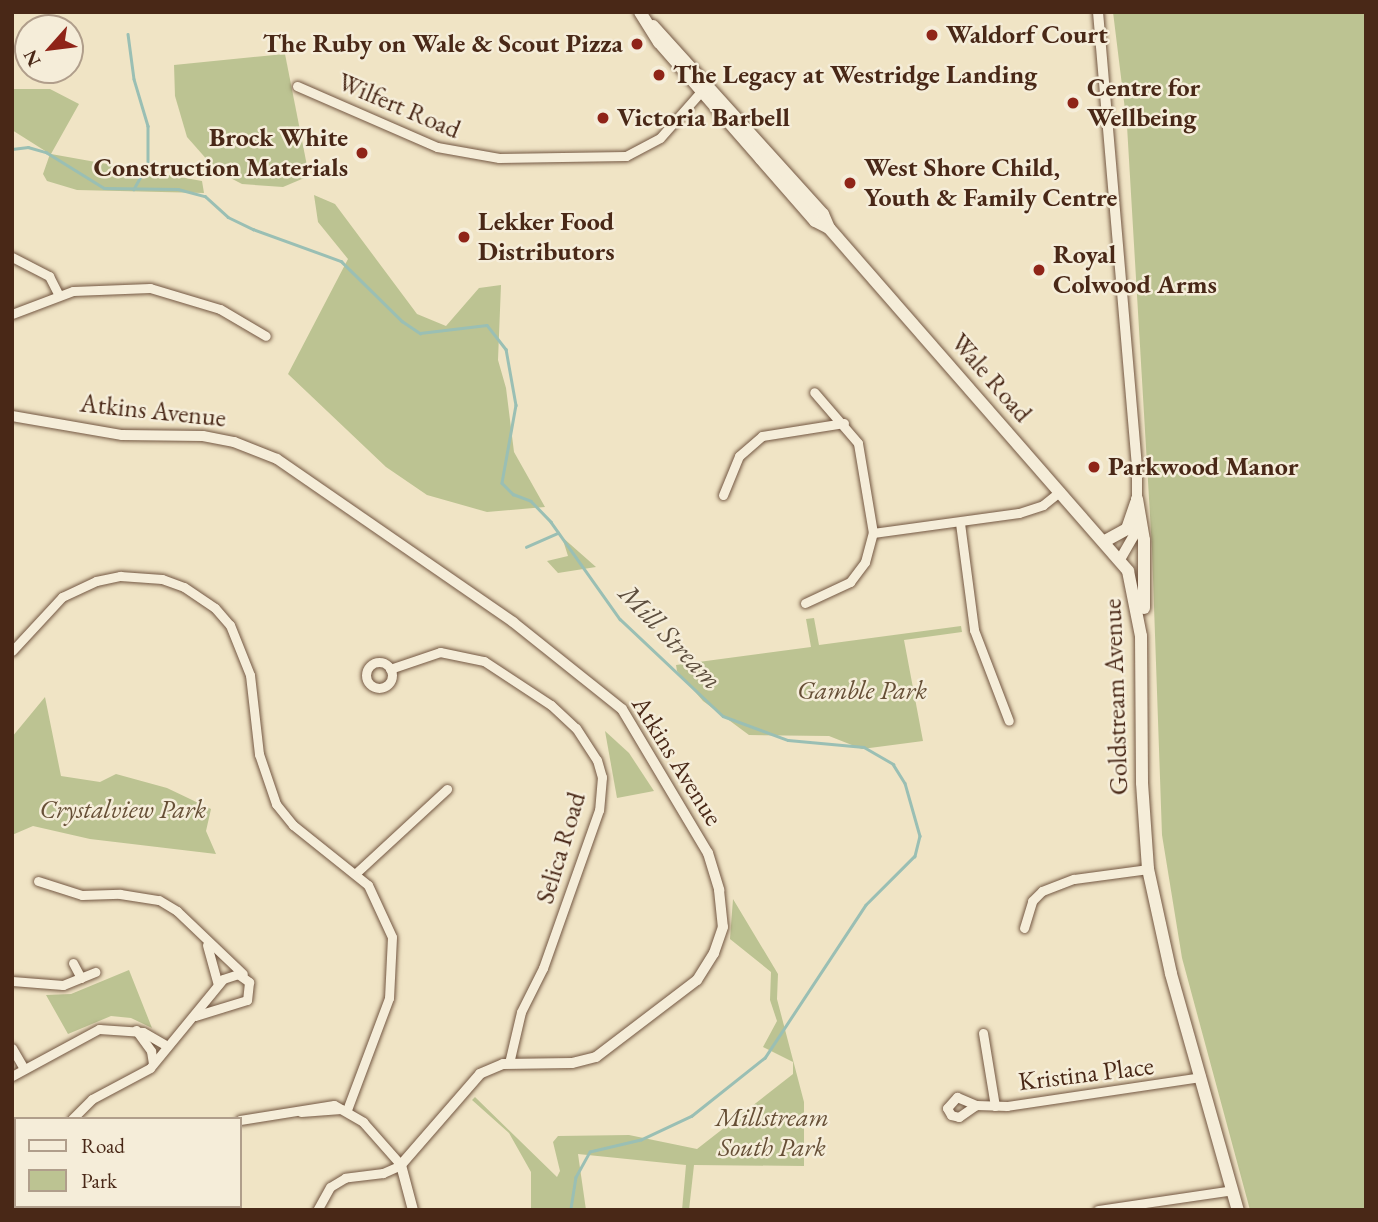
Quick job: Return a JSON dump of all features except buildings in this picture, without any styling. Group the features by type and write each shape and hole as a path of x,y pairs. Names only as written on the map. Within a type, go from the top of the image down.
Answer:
{"main road":[{"name":"Wale Road","path":"645,17 667,36 705,87 765,156 823,214 829,228 1120,559"},
{"path":"1105,541 1128,529 1137,499"},
{"path":"1137,499 1146,576 1141,636"},
{"name":"Goldstream Avenue","path":"1120,559 1133,583 1141,636 1142,783 1148,869 1171,974 1238,1210"}],"street":[{"path":"1098,12 1137,499 1137,530 1120,559"},
{"name":"Wilfert Road","path":"297,86 437,147 499,158 626,156 660,138 705,87"},
{"path":"12,257 48,276 58,294"},
{"path":"12,314 58,294 121,286 172,292 247,321 266,336"},
{"path":"805,603 850,582 865,562 873,533 861,453 844,423 814,392"},
{"name":"Atkins Avenue","path":"12,416 122,436 203,436 234,442 277,459 513,622 622,709 708,853 719,890 720,940 706,968 687,990 596,1057 572,1063 509,1063 490,1068 473,1081 401,1165"},
{"path":"723,495 739,456 762,436 844,423"},
{"path":"873,533 960,523 1032,510 1060,491"},
{"path":"960,523 974,630 1009,721"},
{"path":"12,651 47,609 96,581 139,576 162,579 199,595 230,625 243,649 259,754 276,804 293,825 356,873 383,910 394,958 389,998 344,1109"},
{"name":"Selica Road","path":"390,669 440,652 484,661 551,705 576,728 597,760 602,777 599,810 543,968 521,1012 509,1063"},
{"path":"356,873 447,789"},
{"path":"1024,928 1032,901 1049,888 1074,879 1148,869"},
{"path":"38,881 82,895 120,894 159,900 177,911 245,976 251,989 247,1000 195,1016"},
{"path":"203,937 214,957 218,985"},
{"path":"73,963 81,978"},
{"path":"12,981 63,985 96,972"},
{"path":"74,1117 83,1105 153,1063 195,1016 218,985 231,975 245,976"},
{"path":"12,1076 99,1029 136,1030 167,1046"},
{"path":"136,1030 151,1051 153,1063"},
{"path":"983,1033 995,1106"},
{"path":"12,1048 24,1069"},
{"name":"Kristina Place","path":"976,1105 995,1106 1201,1077"},
{"path":"242,1120 334,1105 344,1109 401,1165 413,1210"},
{"path":"317,1210 330,1187 345,1178 383,1173 401,1165"},
{"path":"1098,1210 1233,1190"}],"green space":[{"path":"1113,12 1366,12 1366,1210 1250,1210 1182,958 1162,835 1152,549 1127,126"},
{"path":"285,54 309,176 283,187 242,184 217,171 187,137 175,96 174,65"},
{"path":"12,89 50,89 79,104 51,154 202,181 204,193 77,190 47,181 43,174 50,154 12,130"},
{"path":"314,195 335,204 417,314 446,326 479,288 501,285 498,360 506,388 514,452 545,507 487,512 427,495 386,467 288,374 348,259 318,222"},
{"path":"562,537 596,567 558,573 547,561 568,556"},
{"name":"Gamble Park","path":"814,618 819,645 961,626 962,632 904,640 923,741 862,749 829,736 749,735 703,701 677,671 676,665 811,647 806,619"},
{"name":"Crystalview Park","path":"45,697 61,776 100,782 116,774 167,788 211,809 206,831 216,854 90,839 33,826 12,835 12,737"},
{"path":"605,731 629,753 654,791 617,798"},
{"name":"Millstream South Park","path":"733,899 778,974 777,999 804,1102 804,1166 694,1165 689,1210 682,1210 686,1165 578,1154 586,1210 531,1210 531,1172 509,1133 472,1100 475,1097 557,1177 560,1171 553,1142 558,1136 629,1135 697,1149 793,1074 793,1062 763,1047 777,1021 770,1000 771,972 730,939"},
{"path":"129,970 152,1028 131,1018 111,1016 68,1034 46,995 71,994"}],"waterway":[{"path":"128,34 134,79 148,126 148,164 134,189"},
{"name":"Mill Stream","path":"12,149 28,147 46,152 104,188 178,189 205,196 228,217 253,229 341,261 402,321 420,333 487,325 506,349 516,405 502,483 513,494 531,501 551,522 620,619 723,716 788,740 864,747 893,764 905,783 920,836 915,856 866,905 765,1058 692,1116 641,1140 590,1152 576,1177 571,1210"},
{"path":"526,547 558,533"}],"place":[{"name":"Waldorf Court","path":"932,35"},
{"name":"The Ruby on Wale & Scout Pizza","path":"637,44"},
{"name":"The Legacy at Westridge Landing","path":"659,75"},
{"name":"Centre for Wellbeing","path":"1073,103"},
{"name":"Victoria Barbell","path":"603,118"},
{"name":"Brock White Construction Materials","path":"362,153"},
{"name":"West Shore Child, Youth & Family Centre","path":"850,183"},
{"name":"Lekker Food Distributors","path":"464,237"},
{"name":"Royal Colwood Arms","path":"1039,270"},
{"name":"Parkwood Manor","path":"1094,467"}]}
